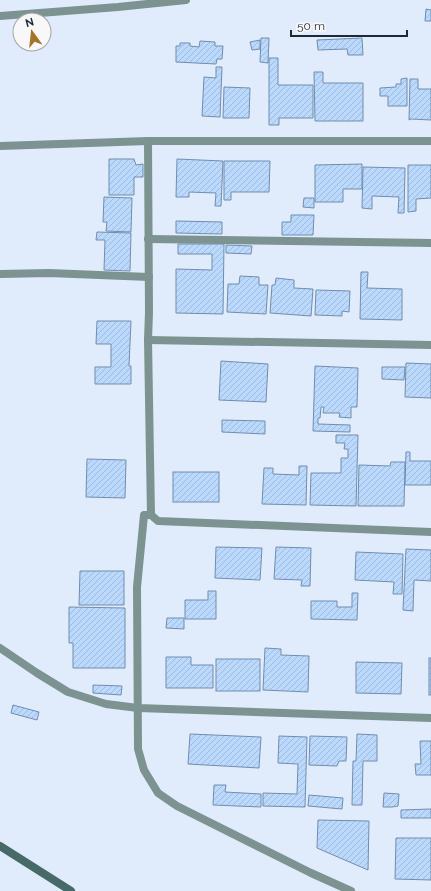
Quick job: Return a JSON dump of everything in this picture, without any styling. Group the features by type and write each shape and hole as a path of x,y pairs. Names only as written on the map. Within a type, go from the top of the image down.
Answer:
{"main road":[{"path":"0,846 71,891"}],"street":[{"path":"0,16 186,0"},
{"path":"0,146 148,141 431,141"},
{"path":"148,141 148,340 151,515"},
{"path":"148,239 431,243"},
{"path":"0,274 148,277"},
{"path":"148,340 431,345"},
{"path":"351,891 310,873 177,806 158,793 144,770 138,749 137,587 144,515 151,515 158,521 431,532"},
{"path":"0,648 68,692 106,704 138,708 431,718"}],"building":[{"path":"426,9 431,10 431,21 425,21"},
{"path":"261,38 269,38 268,63 260,62"},
{"path":"362,38 363,55 348,55 347,49 318,50 317,40"},
{"path":"260,40 260,49 252,50 250,42"},
{"path":"200,41 215,42 215,46 223,46 222,59 217,59 216,64 176,62 176,46 180,46 180,43 190,43 190,46 199,47"},
{"path":"269,58 278,58 278,85 313,85 313,118 279,118 279,125 269,125"},
{"path":"216,67 222,67 220,117 202,116 204,77 216,78"},
{"path":"314,72 323,72 323,83 363,83 363,121 315,121"},
{"path":"407,78 407,106 388,106 388,96 380,96 380,88 396,87 396,84 401,84 401,79"},
{"path":"410,79 418,79 418,89 431,89 431,120 409,120"},
{"path":"224,87 250,88 249,118 223,118"},
{"path":"109,159 134,159 136,165 143,164 143,177 134,177 134,195 109,195"},
{"path":"177,159 223,161 221,206 215,206 216,193 189,192 189,197 176,197"},
{"path":"224,161 270,161 269,192 231,192 231,200 224,200"},
{"path":"362,164 362,189 343,189 343,202 315,202 315,165"},
{"path":"408,165 431,165 431,198 416,199 416,211 408,212"},
{"path":"363,167 405,168 404,213 398,213 399,197 372,196 372,209 362,208"},
{"path":"104,197 132,198 131,232 106,231 107,222 103,222"},
{"path":"304,198 314,198 314,208 303,207"},
{"path":"291,215 314,215 313,235 282,235 282,222 291,222"},
{"path":"176,221 222,222 222,234 176,233"},
{"path":"97,232 131,233 130,271 104,270 105,240 96,240"},
{"path":"178,244 224,244 223,314 176,313 176,269 212,270 212,254 178,254"},
{"path":"226,245 252,246 251,254 226,253"},
{"path":"361,272 368,272 367,288 402,289 402,320 360,319"},
{"path":"240,276 259,277 259,285 268,285 266,314 227,312 228,284 239,284"},
{"path":"276,278 294,280 294,288 313,289 311,316 270,313 272,285 275,285"},
{"path":"316,290 350,291 349,312 342,311 342,316 315,315"},
{"path":"97,321 131,321 129,366 131,366 131,384 95,384 95,367 111,367 111,344 96,344"},
{"path":"221,361 268,364 266,402 219,400"},
{"path":"406,363 431,364 431,398 405,397"},
{"path":"315,366 358,368 357,407 351,407 351,418 339,417 340,413 323,413 324,407 321,407 320,418 318,418 318,424 350,425 350,432 313,431"},
{"path":"382,367 405,367 404,380 382,379"},
{"path":"222,420 265,421 265,434 222,432"},
{"path":"336,435 358,435 356,506 310,505 311,473 341,473 341,458 348,458 348,449 344,449 345,443 336,443"},
{"path":"406,452 410,452 410,461 431,461 431,485 405,485"},
{"path":"87,459 126,460 125,498 86,497"},
{"path":"391,462 405,462 404,506 358,506 359,465 390,466"},
{"path":"299,466 307,466 306,505 262,504 264,468 273,468 273,474 299,475"},
{"path":"173,472 219,472 219,502 173,502"},
{"path":"216,547 262,548 260,580 215,578"},
{"path":"276,547 311,548 310,586 301,586 302,580 274,579"},
{"path":"406,549 431,550 431,581 414,580 413,611 403,610"},
{"path":"356,552 403,554 402,594 393,594 394,582 355,580"},
{"path":"80,571 124,571 124,605 79,605"},
{"path":"208,591 216,591 216,619 185,619 185,600 208,600"},
{"path":"352,593 358,593 357,620 311,619 311,601 337,601 337,607 352,607"},
{"path":"69,607 125,608 125,668 73,668 73,643 69,643"},
{"path":"167,618 184,618 184,629 166,628"},
{"path":"265,648 281,649 281,655 309,656 308,692 263,690"},
{"path":"166,657 191,657 191,665 213,665 213,688 166,688"},
{"path":"429,658 431,658 431,695 429,695"},
{"path":"216,659 260,659 260,691 216,691"},
{"path":"356,662 402,663 401,694 356,693"},
{"path":"93,685 122,686 121,695 93,693"},
{"path":"13,705 39,712 37,720 11,713"},
{"path":"190,734 261,737 259,768 188,764"},
{"path":"357,734 377,735 377,761 363,761 362,805 352,805 353,761 356,761"},
{"path":"279,736 307,737 305,807 263,806 263,793 297,794 298,764 278,763"},
{"path":"310,736 347,737 346,761 339,761 337,766 309,765"},
{"path":"420,741 431,741 431,775 416,775 415,764 421,764"},
{"path":"214,785 226,785 225,792 261,794 261,807 213,805"},
{"path":"384,793 399,794 398,806 383,807"},
{"path":"309,795 343,798 342,809 308,806"},
{"path":"431,809 431,818 401,818 401,810"},
{"path":"318,820 369,821 368,870 317,848"},
{"path":"396,838 431,838 431,880 395,879"}]}
